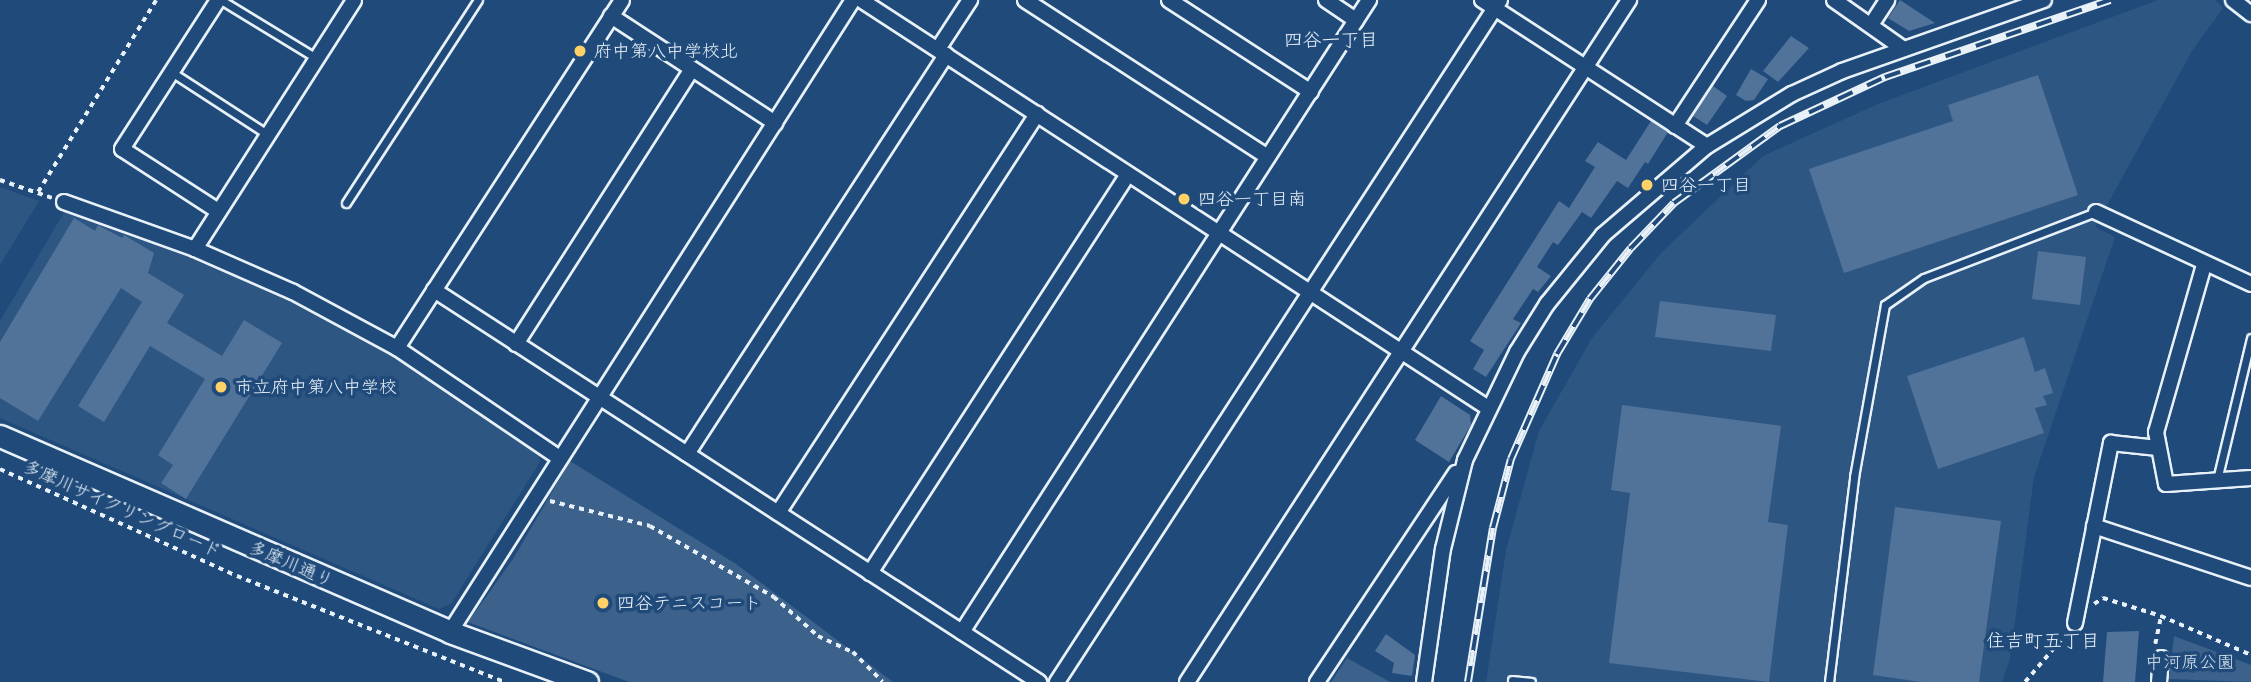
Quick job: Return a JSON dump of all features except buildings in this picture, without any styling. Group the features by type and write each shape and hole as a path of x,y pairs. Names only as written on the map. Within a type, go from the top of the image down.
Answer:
{"street":[{"path":"218,211 122,149 220,0"},
{"path":"195,249 354,0"},
{"path":"397,348 622,0"},
{"path":"450,632 558,457 601,398 853,0"},
{"path":"860,0 1488,408"},
{"path":"688,454 942,52 970,0"},
{"path":"1025,0 1268,157"},
{"path":"1169,0 1311,92"},
{"path":"1326,0 1356,20"},
{"path":"962,632 1369,0"},
{"path":"1482,0 1498,4 1585,68 1707,146"},
{"path":"1187,682 1629,0"},
{"path":"1675,126 1758,0"},
{"path":"1834,0 1902,48"},
{"path":"1871,24 1887,0"},
{"path":"1317,682 1465,460 1517,352 1573,269 1646,194 1707,146 1792,94 1902,48 2024,3 2044,0"},
{"path":"2233,0 2251,14"},
{"path":"1057,682 1498,4"},
{"path":"611,16 691,71 775,123"},
{"path":"516,344 691,71"},
{"path":"778,513 1037,114"},
{"path":"870,573 1128,174"},
{"path":"64,202 195,249 293,292 397,348 558,457"},
{"path":"2096,212 2204,265 2251,284"},
{"path":"2204,265 2156,432 2158,448 2166,484 2251,478"},
{"path":"434,290 1039,682"},
{"name":"多摩川通り","path":"0,436 450,632 587,682"},
{"path":"2075,623 2112,443 2158,448"},
{"path":"1424,682 1443,549 1465,460"},
{"path":"2094,526 2251,578"},
{"path":"2159,682 2161,658"}],"lane":[{"path":"220,0 316,58"},
{"path":"346,203 478,0"},
{"path":"173,73 267,134"},
{"path":"1829,682 1858,450 1885,305 1924,278 2096,212"},
{"path":"2217,480 2251,338"},
{"path":"1512,680 1531,682"}],"path":[{"path":"38,192 156,0"},
{"path":"0,180 64,202"},
{"name":"多摩川サイクリングロード","path":"0,469 237,576 506,682"},
{"path":"534,498 650,526 774,597 818,636 853,652 883,682"},
{"path":"2025,682 2075,623 2103,598 2161,616 2251,656"},
{"path":"2161,616 2154,648 2161,658"}],"shaded area":[{"path":"2158,0 2215,0 2223,8 2192,51 2095,227 2115,237 2034,477 2010,659 2002,682 1486,682 1506,550 1539,431 1592,338 1661,253 1763,156 1878,104"},
{"path":"0,187 39,201 0,265"},
{"name":"市立府中第八中学校","path":"66,209 290,297 396,355 538,450 540,462 451,604 439,609 0,418 0,321"}],"green space":[{"path":"570,461 736,564 893,682 629,682 468,622 513,559"},
{"name":"中河原公園","path":"2174,636 2251,665 2251,682 2169,679"},
{"path":"1347,658 1390,682 1331,682"}],"railway":[{"path":"1468,682 1493,528 1511,459 1557,354 1590,299 1631,248 1674,203 1780,126 1885,77 2110,0"}],"place":[{"name":"府中第八中学校北","path":"580,51"},
{"name":"四谷一丁目","path":"1647,185"},
{"name":"四谷一丁目南","path":"1184,199"},
{"name":"市立府中第八中学校","path":"221,387"},
{"name":"四谷テニスコート","path":"603,603"}],"district":[{"name":"四谷一丁目","path":"1331,40"},
{"name":"住吉町五丁目","path":"2043,641"}]}
